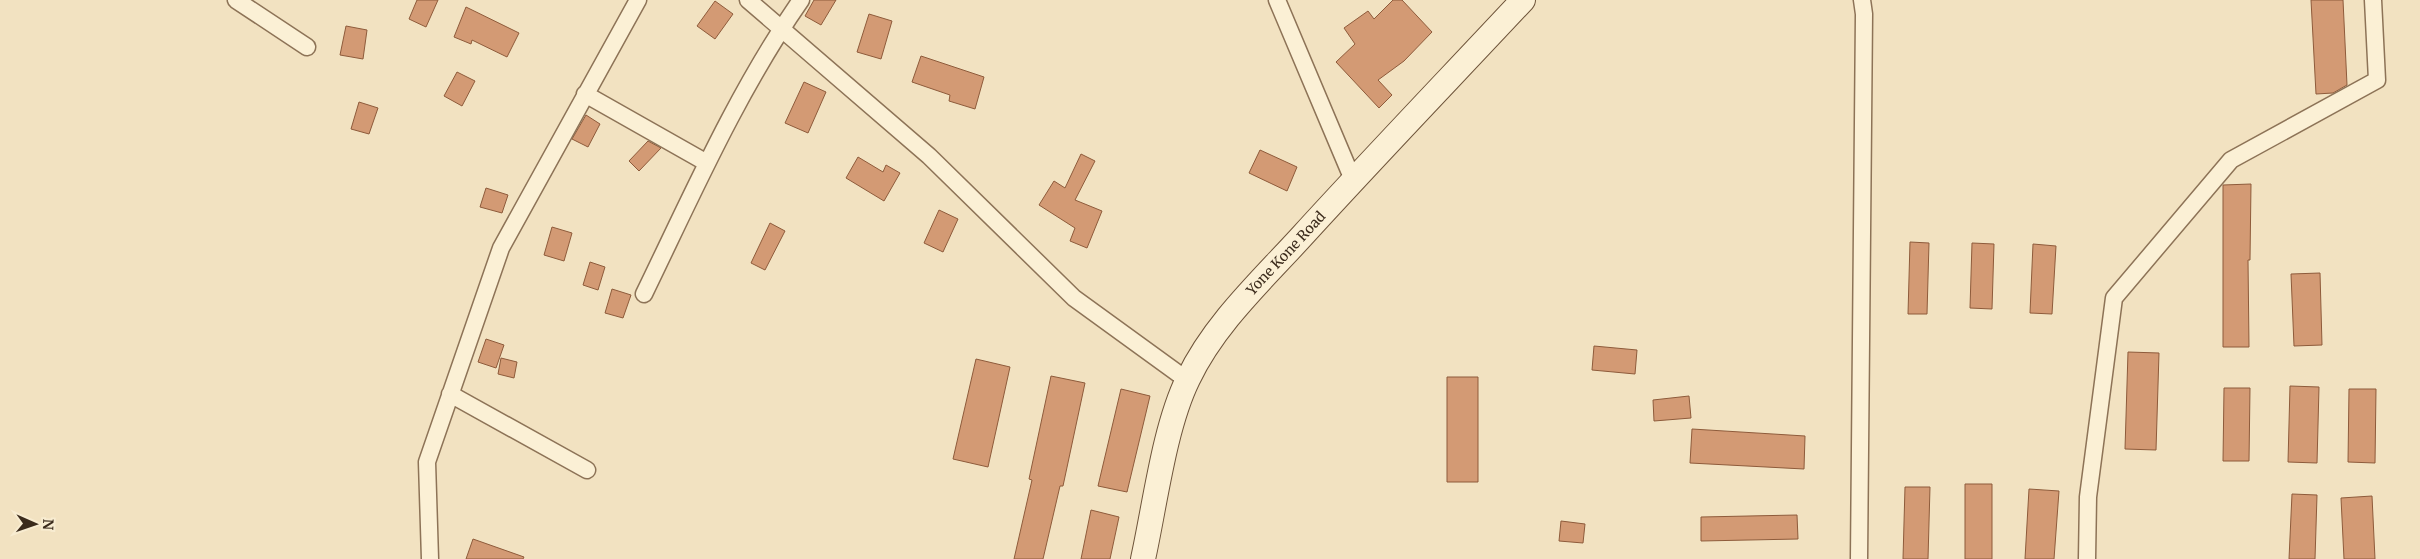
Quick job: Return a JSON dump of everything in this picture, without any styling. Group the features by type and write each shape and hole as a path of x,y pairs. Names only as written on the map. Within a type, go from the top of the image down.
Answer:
{"street":[{"path":"236,0 307,47"},
{"path":"430,559 427,462 501,248 638,0"},
{"path":"748,0 928,156 1074,298 1187,380"},
{"path":"644,294 707,163 781,28 801,0"},
{"path":"1277,0 1354,180"},
{"name":"Yone Kone Road","path":"1143,559 1171,433 1187,380 1200,356 1239,305 1524,0"},
{"path":"1859,559 1864,24 1862,0"},
{"path":"2087,559 2088,497 2114,298 2231,160 2377,80 2373,0"},
{"path":"585,94 707,163"},
{"path":"450,394 587,470"}],"building":[{"path":"417,0 438,0 426,27 409,19"},
{"path":"814,0 836,0 821,25 805,16"},
{"path":"1393,0 1402,0 1432,32 1404,61 1378,80 1392,95 1379,108 1336,62 1355,44 1344,28 1368,11 1374,19"},
{"path":"2311,0 2343,0 2347,85 2333,93 2316,94"},
{"path":"715,1 733,14 715,39 697,26"},
{"path":"466,7 519,33 507,57 472,40 471,44 454,37"},
{"path":"869,14 892,21 881,59 857,52"},
{"path":"346,26 367,30 363,59 340,55"},
{"path":"921,56 984,77 975,109 949,101 950,95 912,82"},
{"path":"457,72 475,81 462,106 444,96"},
{"path":"804,82 826,92 808,133 785,123"},
{"path":"359,102 378,108 369,134 351,129"},
{"path":"586,115 600,124 588,147 572,139"},
{"path":"648,141 661,148 639,171 629,161"},
{"path":"1260,150 1297,167 1287,191 1249,173"},
{"path":"1081,154 1095,161 1075,200 1102,211 1087,248 1070,241 1075,228 1039,205 1054,181 1065,188"},
{"path":"858,157 883,172 886,165 900,173 884,201 846,178"},
{"path":"2251,184 2250,260 2248,260 2249,347 2223,347 2223,185"},
{"path":"486,188 508,195 502,213 480,207"},
{"path":"939,210 958,219 943,252 924,243"},
{"path":"770,223 785,231 765,270 751,263"},
{"path":"552,227 572,233 564,261 544,255"},
{"path":"1910,242 1929,243 1927,314 1908,314"},
{"path":"1972,243 1994,244 1992,309 1970,308"},
{"path":"2033,244 2056,246 2052,314 2030,313"},
{"path":"590,262 605,267 598,290 583,285"},
{"path":"2320,273 2322,345 2294,346 2291,274"},
{"path":"612,289 631,295 623,318 605,313"},
{"path":"486,339 504,345 496,368 478,362"},
{"path":"1594,346 1637,350 1635,374 1592,370"},
{"path":"2128,352 2159,353 2156,450 2125,449"},
{"path":"501,358 517,362 514,378 498,374"},
{"path":"976,359 1010,367 988,467 953,459"},
{"path":"1051,376 1085,383 1063,486 1060,486 1043,559 1014,559 1032,480 1029,479"},
{"path":"1447,377 1478,377 1478,482 1447,482"},
{"path":"2290,386 2319,387 2317,463 2288,462"},
{"path":"2224,388 2250,388 2249,461 2223,461"},
{"path":"1121,389 1150,396 1127,492 1098,486"},
{"path":"2349,389 2376,389 2375,463 2348,462"},
{"path":"1689,396 1691,418 1654,421 1653,400"},
{"path":"1692,429 1805,436 1804,469 1690,463"},
{"path":"1965,484 1992,484 1992,559 1965,559"},
{"path":"1905,487 1930,487 1928,559 1903,559"},
{"path":"2029,489 2059,491 2054,559 2025,559"},
{"path":"2292,494 2317,495 2315,559 2289,559"},
{"path":"2372,496 2375,559 2344,559 2341,498"},
{"path":"1091,510 1119,517 1110,559 1081,559"},
{"path":"1797,515 1798,539 1701,541 1701,517"},
{"path":"1561,521 1585,524 1583,543 1559,541"},
{"path":"473,539 524,557 523,559 466,559"}]}
